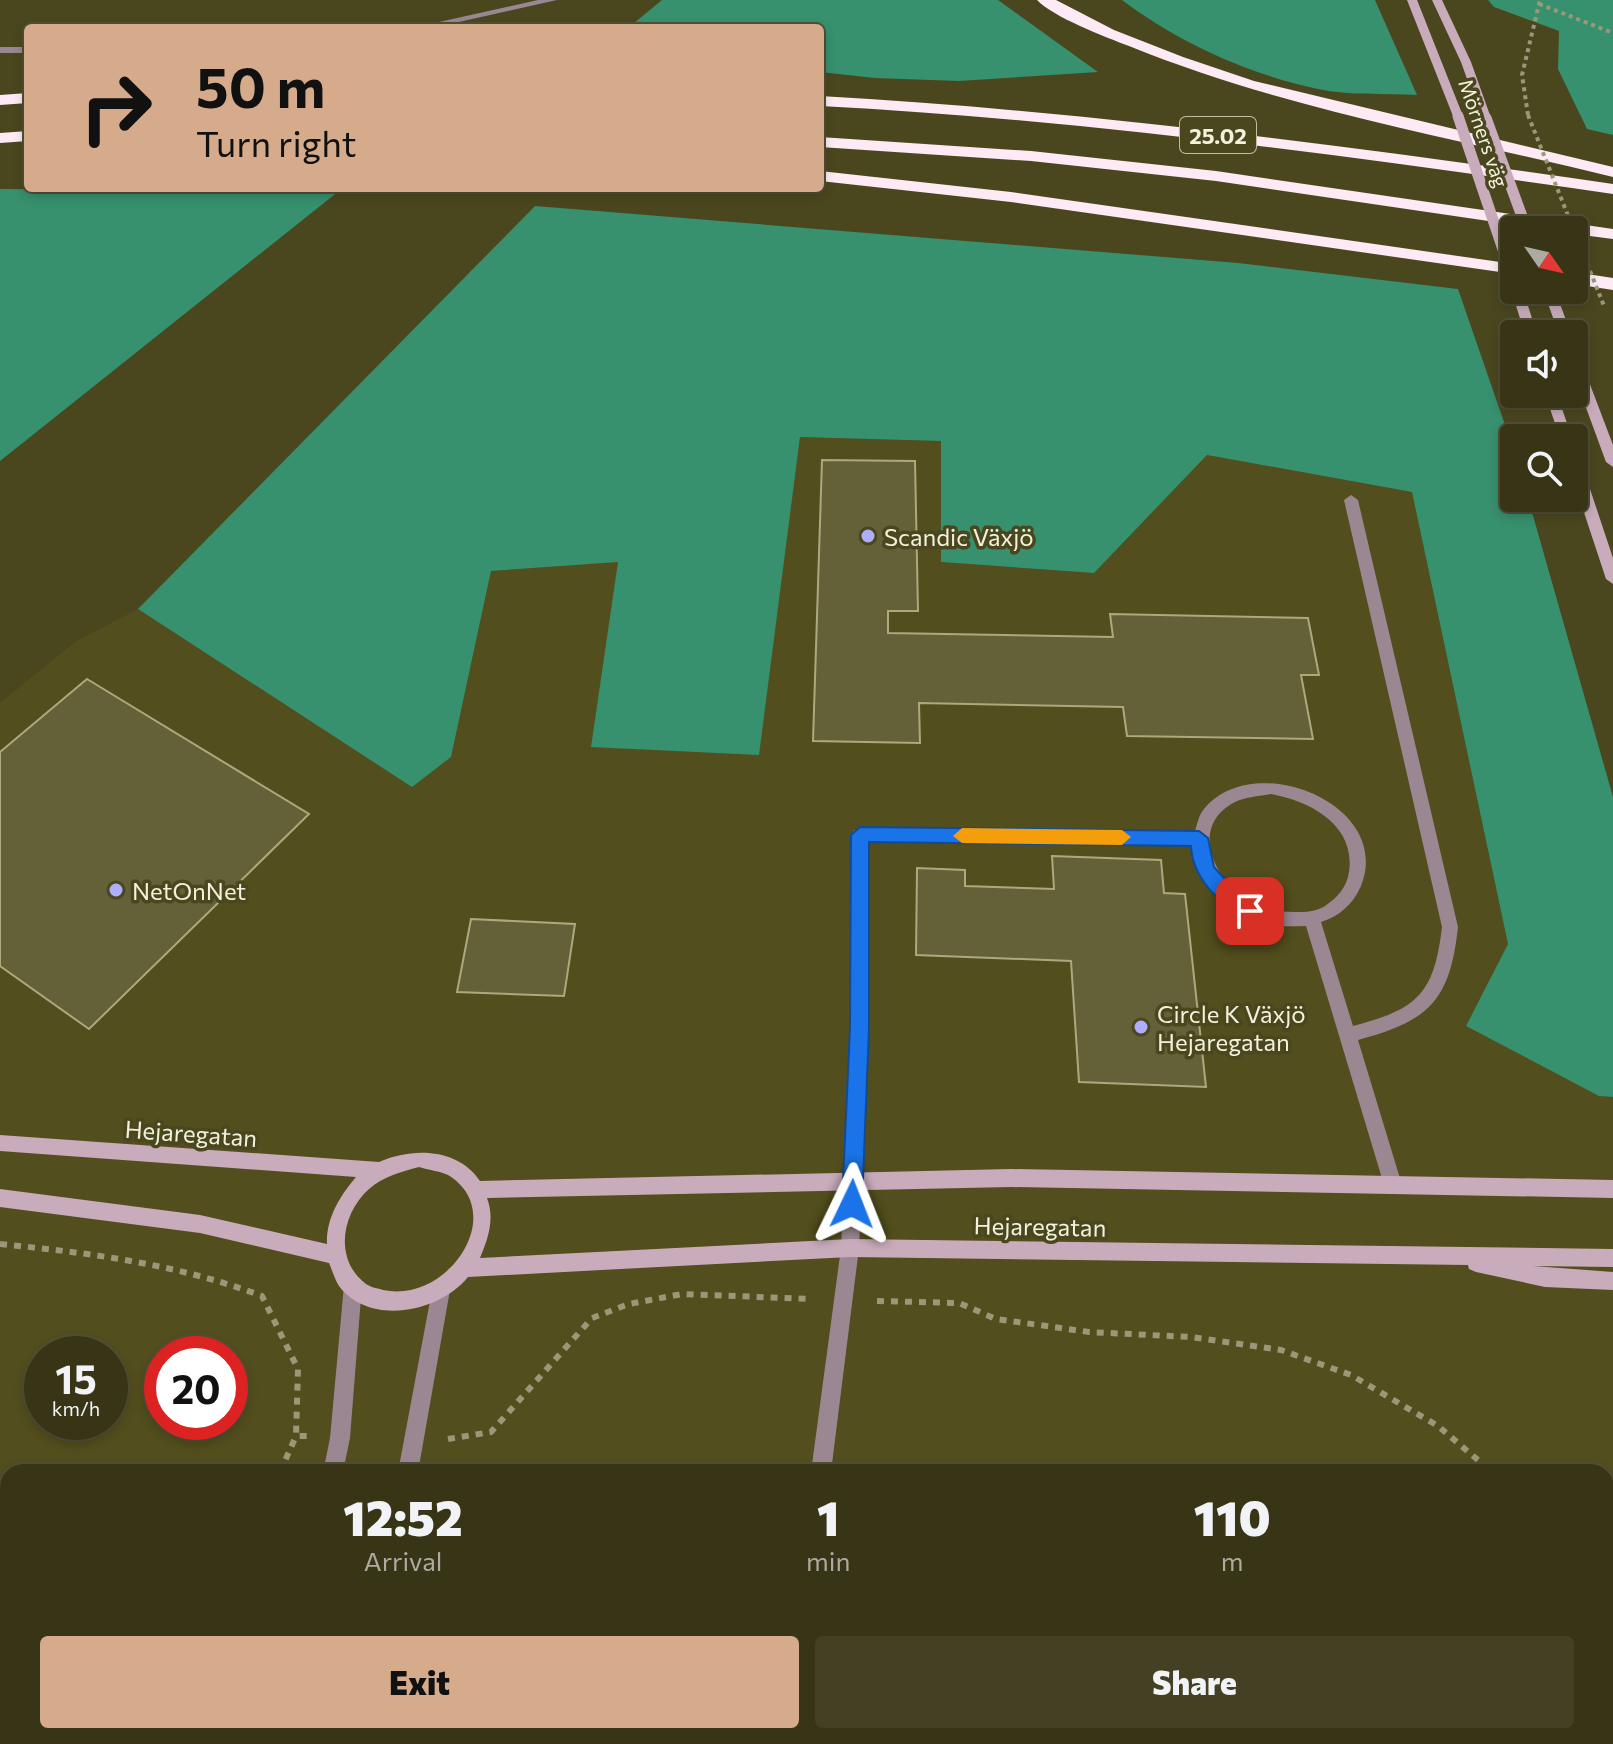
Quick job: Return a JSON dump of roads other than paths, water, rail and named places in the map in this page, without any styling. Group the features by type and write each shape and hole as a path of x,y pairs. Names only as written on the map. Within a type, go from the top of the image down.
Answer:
{"highway":[{"path":"1044,0 1086,24 1122,39 1243,81 1613,172"},
{"path":"0,100 24,98"},
{"name":"25.02","path":"824,101 1076,121 1252,139 1613,189"},
{"path":"0,138 24,136"},
{"name":"25.02","path":"824,142 1031,156 1216,176 1613,234"},
{"path":"824,176 1011,197 1500,267"},
{"path":"1588,280 1613,284"}],"street":[{"name":"Mörners väg","path":"1412,0 1458,116 1500,240"},
{"name":"Mörners väg","path":"1437,0 1466,62 1522,216"},
{"path":"1588,395 1613,462"},
{"path":"1588,504 1613,579"},
{"name":"Hejaregatan","path":"0,1143 378,1170"},
{"path":"408,1160 439,1161 464,1175 476,1190 483,1220 481,1236 466,1268 441,1290 410,1301 394,1302 364,1293 353,1285 336,1255 334,1236 342,1207 354,1190 378,1170 408,1160"},
{"name":"Hejaregatan","path":"476,1190 1011,1178 1613,1189"},
{"path":"0,1198 200,1224 336,1255"},
{"name":"Hejaregatan","path":"466,1268 850,1248 1613,1258"},
{"path":"1440,1255 1545,1278 1613,1281"}],"lane":[{"path":"436,24 552,0"},
{"path":"0,50 24,50"},
{"path":"1347,1035 1401,1019 1413,1013 1433,993 1448,964 1450,927 1351,500"},
{"path":"1253,789 1289,791 1324,806 1339,818 1353,839 1359,862 1358,878 1353,892 1342,903 1312,918 1270,917 1233,900 1206,871 1200,855 1199,838 1211,811 1222,801 1253,789"},
{"path":"822,1464 850,1248 860,1028 860,835 1199,838"},
{"path":"1312,918 1393,1185"},
{"path":"335,1464 340,1438 353,1285"},
{"path":"410,1464 441,1290"}],"place":[{"name":"Scandic Växjö","path":"868,536"},
{"name":"NetOnNet","path":"116,890"},
{"name":"Circle K Växjö Hejaregatan","path":"1141,1027"}]}
